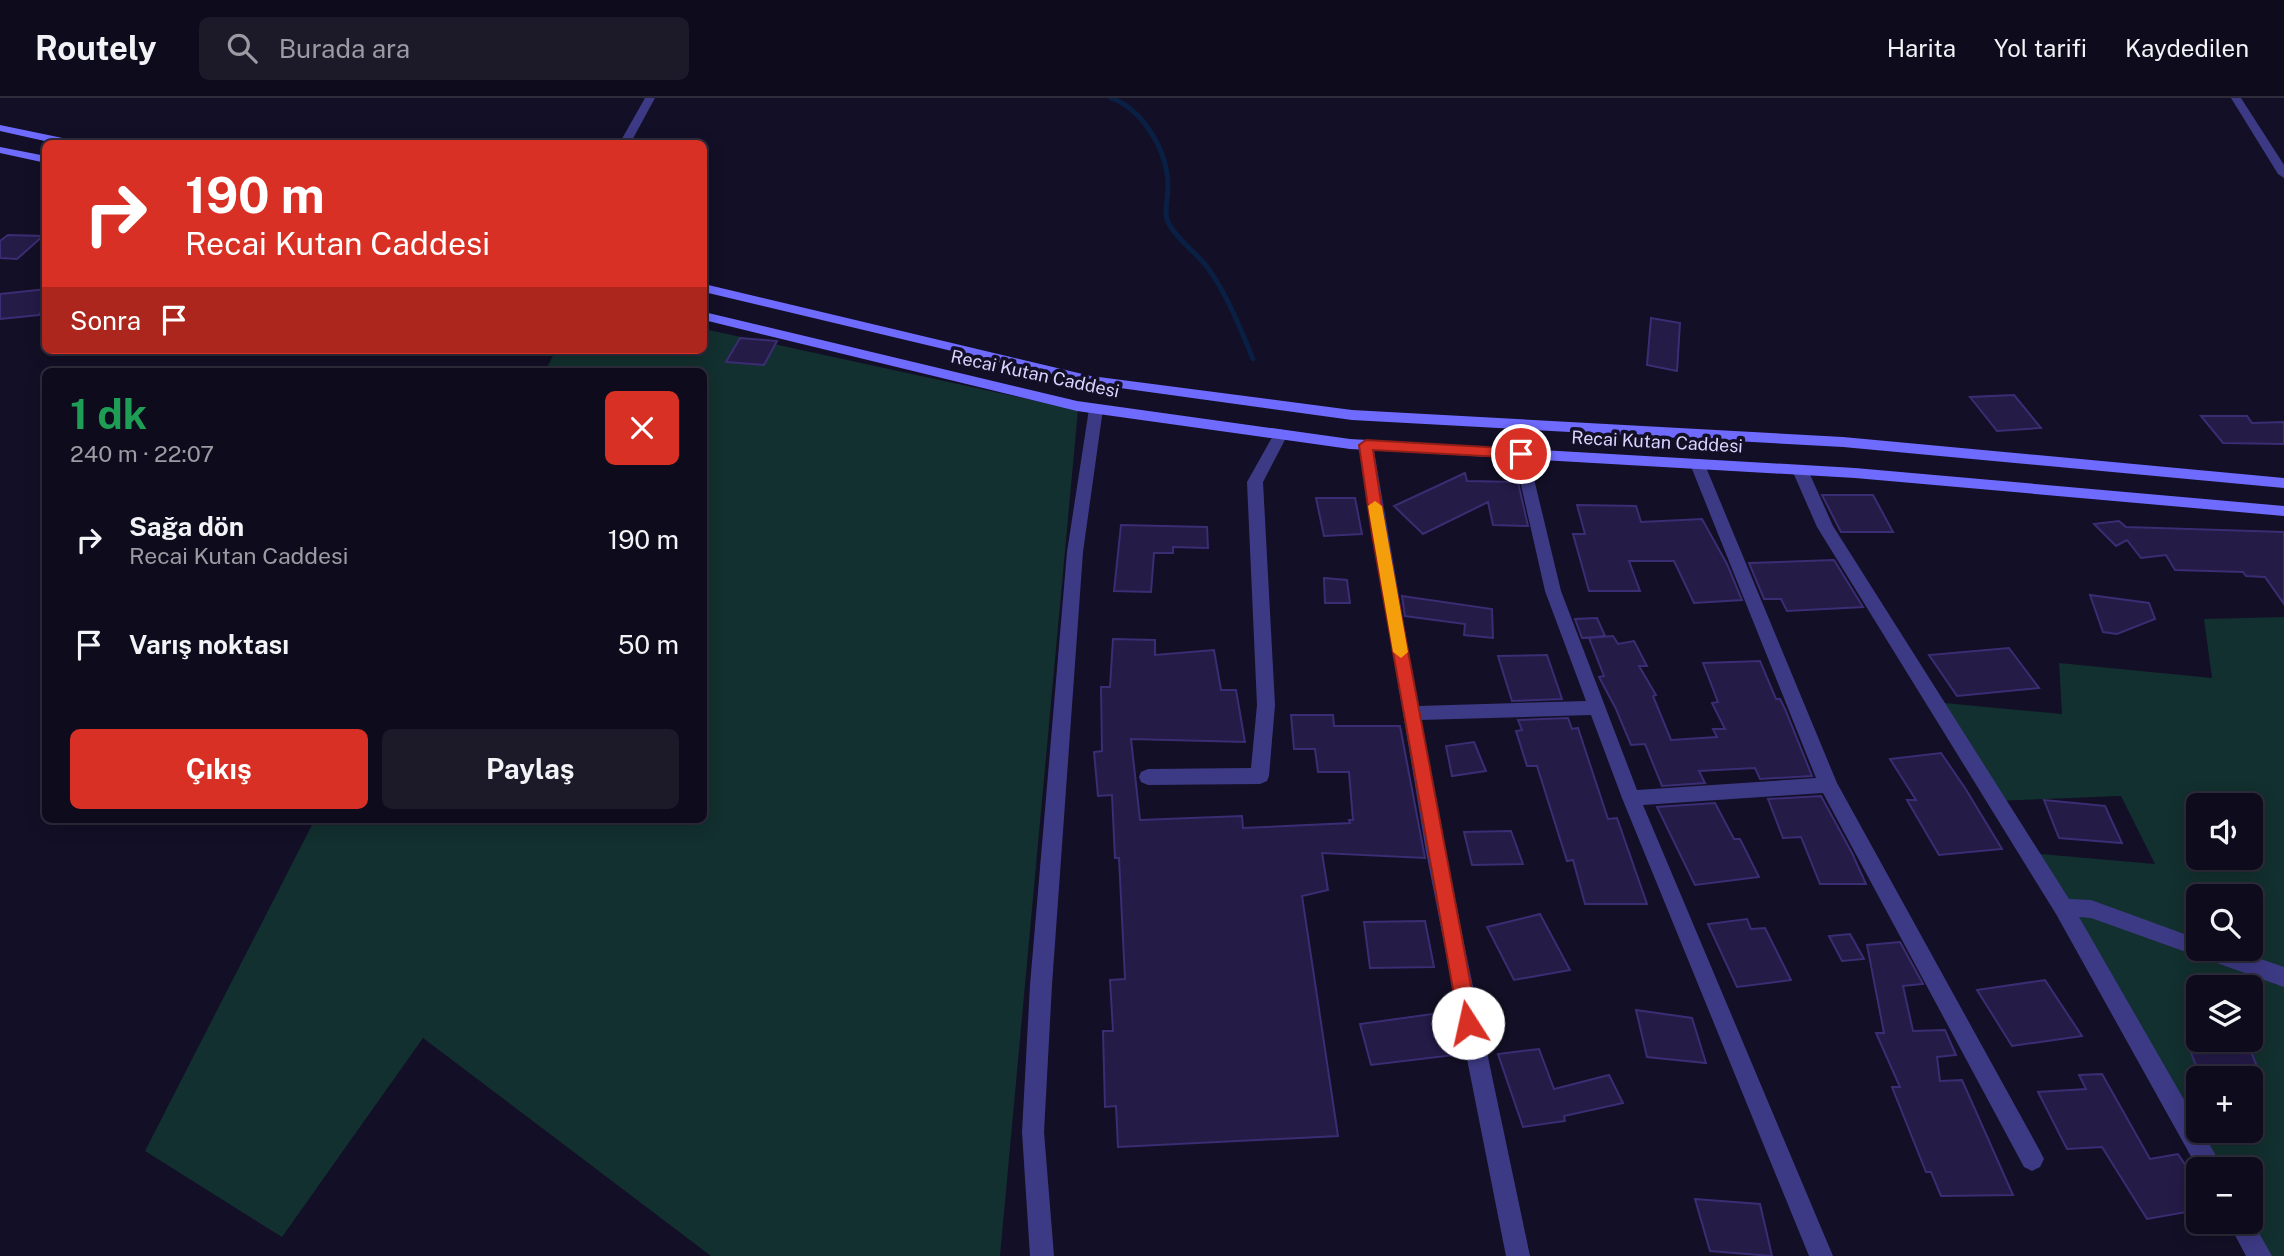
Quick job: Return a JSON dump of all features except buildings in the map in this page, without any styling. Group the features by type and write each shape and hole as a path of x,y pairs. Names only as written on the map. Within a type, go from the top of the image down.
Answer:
{"main road":[{"path":"0,128 58,140"},
{"path":"0,150 42,159"},
{"name":"Recai Kutan Caddesi","path":"707,289 1091,380 1352,415 1843,442 2284,483"},
{"name":"Recai Kutan Caddesi","path":"707,317 858,355 1096,409 1281,435 1366,445 1800,470 2284,511"}],"street":[{"path":"626,140 650,98"},
{"path":"2235,98 2284,174"},
{"path":"1042,1256 1033,1132 1040,998 1075,552 1096,409"},
{"path":"1148,777 1260,776 1266,705 1255,482 1281,435"},
{"path":"1366,445 1473,1049 1518,1256"},
{"path":"1521,454 1553,592 1631,798 1821,1256"},
{"path":"1698,464 1828,785 2032,1159"},
{"path":"1800,470 1825,527 2063,908 2204,1157"},
{"path":"1412,713 1597,708"},
{"path":"1631,798 1828,785"},
{"path":"2063,908 2091,909 2186,943"},
{"path":"2237,961 2284,977"},
{"path":"2247,1234 2260,1256"}],"green space":[{"path":"707,330 1078,410 1000,1256 711,1256 423,1038 282,1237 145,1151 313,823 707,823 707,368 547,368 554,354 707,354"},
{"path":"2284,617 2284,1256 2259,1256 2247,1234 2263,1234 2263,1157 2202,1157 2194,1143 2263,1143 2263,1066 2186,1066 2186,1129 2028,853 2155,864 2121,796 1995,801 1934,702 2062,714 2059,663 2212,678 2204,619"}],"waterway":[{"path":"1111,98 1134,112 1152,134 1164,160 1167,174 1167,220 1177,236 1204,262 1222,290 1253,359"}],"slow traffic":[{"path":"1375,506 1401,652"}],"route":[{"path":"1468,1023 1379,534 1366,445 1521,454"}]}
